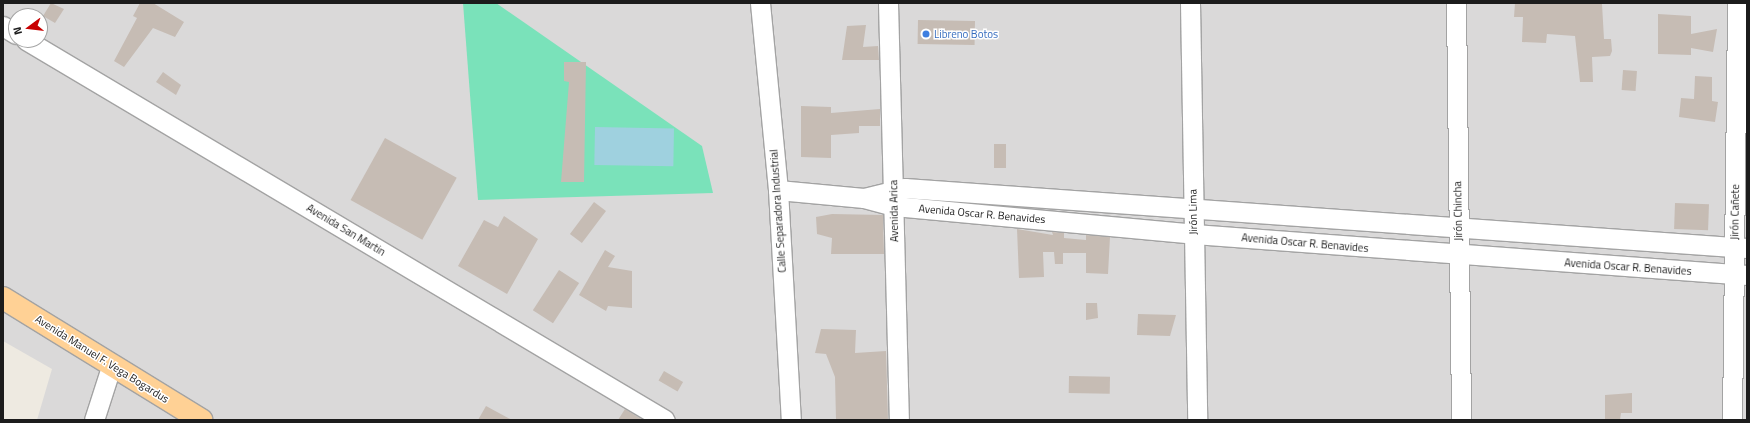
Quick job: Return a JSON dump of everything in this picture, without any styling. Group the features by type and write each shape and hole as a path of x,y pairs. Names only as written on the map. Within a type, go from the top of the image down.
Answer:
{"main road":[{"name":"Avenida Manuel F. Vega Bogardus","path":"3,298 111,367 201,420"}],"street":[{"name":"Calle Separadora Industrial","path":"760,3 778,190 791,420"},
{"name":"Avenida Arica","path":"888,3 899,197 909,420"},
{"name":"Avenida Arica","path":"899,420 901,3"},
{"name":"Jirón Lima","path":"1190,3 1197,420"},
{"name":"Jirón Chincha","path":"1456,3 1461,420"},
{"name":"Jirón Cañete","path":"1732,420 1741,248 1737,3"},
{"name":"Avenida San Martin","path":"39,48 665,420"},
{"name":"Avenida Oscar R. Benavides","path":"778,190 864,198 899,197 1193,207 1741,248"},
{"name":"Avenida Oscar R. Benavides","path":"899,197 1194,234 1459,255 1740,274"},
{"path":"94,420 111,367"}],"shaded area":[{"path":"3,3 1747,3 1747,420 37,420 52,369 3,341"}],"green space":[{"path":"463,3 496,3 702,146 713,193 478,200"}],"water":[{"path":"595,127 674,128 673,166 594,165"}],"building":[{"path":"51,3 64,9 55,23 48,19 48,8"},
{"path":"140,3 153,3 184,22 175,37 153,28 124,67 114,61 137,18 133,16"},
{"path":"1515,3 1602,4 1604,39 1611,39 1612,51 1610,56 1592,57 1593,82 1580,82 1575,36 1547,34 1546,43 1522,42 1523,17 1514,17"},
{"path":"1658,14 1691,16 1691,34 1717,29 1713,52 1691,48 1691,55 1658,54"},
{"path":"918,20 975,21 975,45 918,44"},
{"path":"866,25 863,47 878,46 879,60 842,60 847,26"},
{"path":"564,62 586,62 584,182 561,182 569,82 564,81"},
{"path":"1623,70 1637,71 1636,91 1622,90"},
{"path":"163,72 181,85 176,95 156,82"},
{"path":"1695,76 1712,77 1712,101 1718,102 1715,122 1679,117 1681,98 1694,99"},
{"path":"801,106 831,107 831,113 880,109 880,126 859,126 859,133 831,135 831,158 801,157"},
{"path":"385,138 457,178 422,240 351,200"},
{"path":"994,144 1006,144 1006,168 994,168"},
{"path":"594,202 606,211 582,243 570,234"},
{"path":"1675,203 1709,204 1708,230 1674,229"},
{"path":"832,214 883,215 884,254 831,254 832,238 817,234 816,217"},
{"path":"504,216 538,239 507,294 458,266 484,220 498,227"},
{"path":"1017,229 1053,235 1052,232 1064,233 1064,238 1086,240 1086,235 1110,237 1108,274 1086,273 1086,253 1063,253 1063,264 1055,264 1054,252 1043,252 1044,277 1019,278"},
{"path":"605,250 615,256 608,267 632,271 632,308 608,306 606,311 579,295"},
{"path":"559,270 579,283 553,323 533,310"},
{"path":"1086,303 1097,303 1098,318 1086,320"},
{"path":"1138,314 1176,315 1170,336 1137,335"},
{"path":"821,329 856,330 855,353 886,351 888,420 836,420 835,377 826,354 815,353"},
{"path":"664,371 683,382 678,392 658,381"},
{"path":"1069,376 1110,377 1110,394 1069,393"},
{"path":"1632,393 1632,413 1621,413 1620,420 1605,420 1605,395"},
{"path":"486,406 512,420 478,420"},
{"path":"625,409 643,420 618,420"}],"place":[{"name":"Libreno Botos","path":"926,34"}]}
